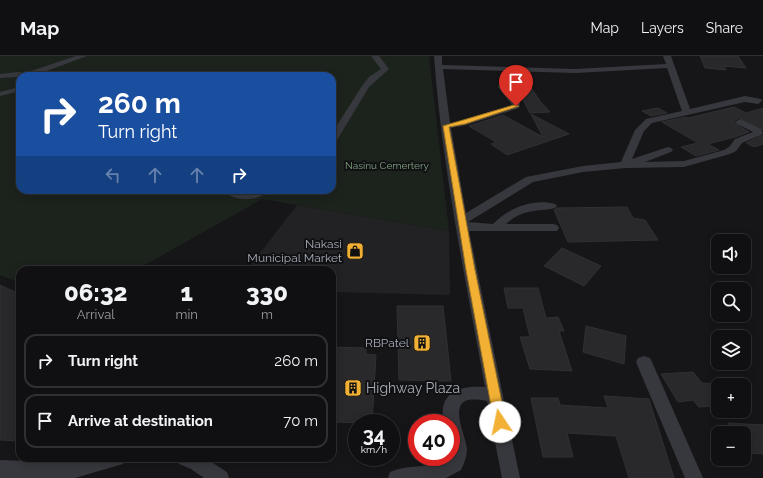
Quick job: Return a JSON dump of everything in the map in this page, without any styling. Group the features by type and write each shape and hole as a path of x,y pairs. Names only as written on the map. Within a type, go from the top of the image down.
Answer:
{"street":[{"path":"39,72 83,56"},
{"path":"336,134 366,86 372,79 385,69 375,56"},
{"path":"667,56 687,112"},
{"path":"511,478 463,224 446,126 438,61 575,71 670,66"},
{"path":"0,76 16,74"},
{"path":"446,126 463,123 516,106 502,87"},
{"path":"0,94 16,91"},
{"path":"626,165 627,158 634,146 640,130 654,119 746,99 758,101"},
{"path":"463,224 530,179 583,169 626,165 684,164 727,152 732,150 738,141 758,133 758,131 740,122"},
{"path":"626,165 668,150"},
{"path":"239,194 250,198 260,194"},
{"path":"497,227 513,212 523,208 551,206"},
{"path":"463,224 497,227 553,228"},
{"path":"644,362 694,478"},
{"path":"397,478 441,471 454,464 458,449 452,428 450,411 456,400 464,394 495,394"},
{"path":"0,469 60,471 77,469 102,462"},
{"path":"195,462 220,478"}],"shaded area":[{"name":"Nakasi Municipal Market","path":"297,205 449,231 450,295 336,292 336,266 250,266"}],"green space":[{"name":"Nasinu Cemertery","path":"0,56 429,56 449,231 262,199 143,266 16,266 16,281 0,275"}],"building":[{"path":"700,56 738,56 746,68 724,66 726,70 705,68"},
{"path":"511,86 530,86 540,101 550,112 530,113 521,96 516,96"},
{"path":"734,107 746,113 763,108 763,130 739,118 734,121 734,123 749,132 708,144 719,150 696,156 681,147 698,143 662,122 686,117 688,118"},
{"path":"658,108 667,113 651,116 642,111"},
{"path":"531,114 569,134 507,155 491,144 496,142 469,126 503,115 543,137"},
{"path":"763,135 763,144 754,147 746,143"},
{"path":"627,207 633,218 645,220 658,240 568,242 554,210 557,208"},
{"path":"562,248 601,266 584,286 544,266"},
{"path":"0,285 16,292 16,441 0,440"},
{"path":"504,288 538,288 546,318 558,317 564,331 559,331 572,371 530,369 520,337 530,337 523,308 508,308"},
{"name":"RBPatel","path":"397,306 443,306 451,381 399,380"},
{"path":"586,326 626,336 624,364 583,352"},
{"name":"Highway Plaza","path":"336,347 366,348 366,354 376,355 373,414 348,414 348,422 336,422"},
{"path":"693,372 702,383 711,384 711,406 699,407 693,400 678,402 661,374"},
{"path":"604,396 649,399 674,478 629,478 616,436 567,433 573,457 543,457 531,398 558,398 560,405 608,408"},
{"path":"728,423 763,425 763,454 751,453 751,426 730,426"}],"place":[{"name":"Nakasi Municipal Market","path":"355,251"},
{"name":"RBPatel","path":"422,343"},
{"name":"Highway Plaza","path":"353,388"}],"route":[{"path":"500,422 470,270 446,126 463,123 516,106"}]}
